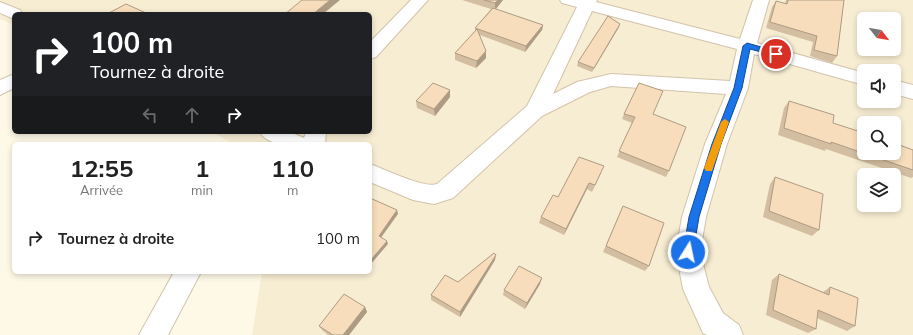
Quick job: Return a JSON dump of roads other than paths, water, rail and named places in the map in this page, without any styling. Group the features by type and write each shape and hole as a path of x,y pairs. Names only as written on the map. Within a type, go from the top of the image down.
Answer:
{"street":[{"path":"372,51 420,0"},
{"path":"568,0 587,2 857,77"},
{"path":"729,335 713,323 696,289 688,252 694,217 714,151 738,88 747,46 761,0"},
{"path":"535,111 587,2"},
{"path":"0,7 12,13"},
{"path":"372,175 421,193 434,194 445,191 535,111 584,87 611,80 738,88"},
{"path":"0,88 12,81"},
{"path":"901,89 913,92"},
{"path":"274,134 292,142"},
{"path":"153,335 187,274"}]}
